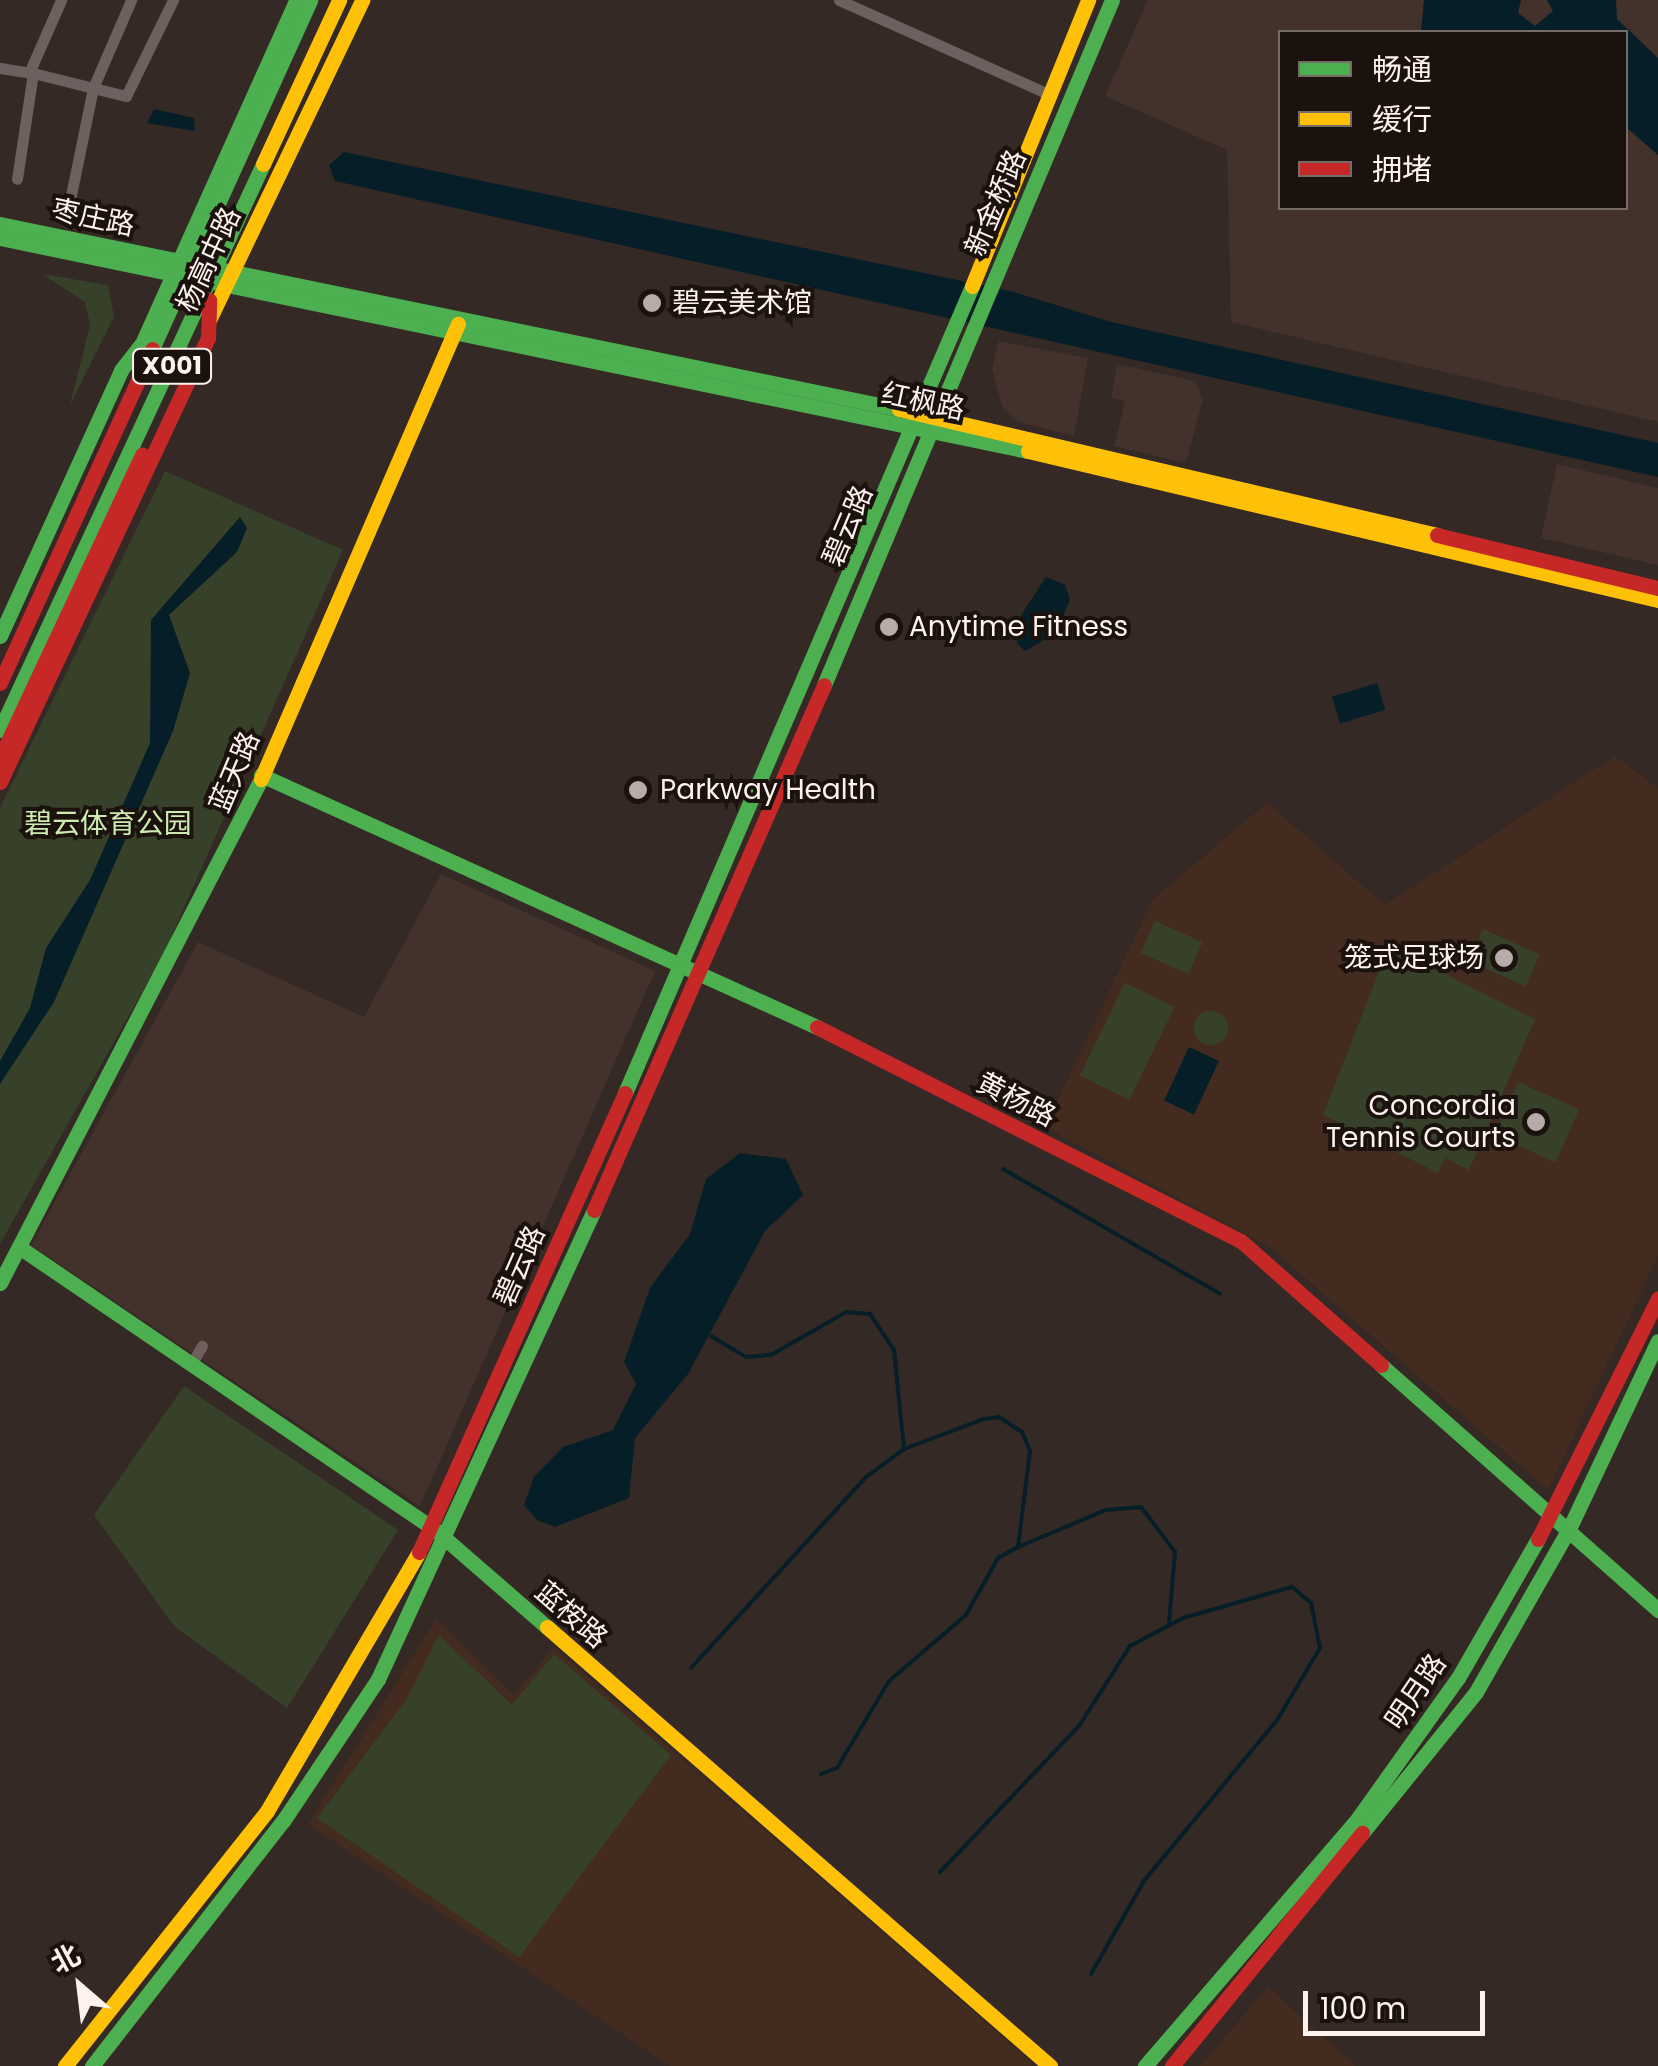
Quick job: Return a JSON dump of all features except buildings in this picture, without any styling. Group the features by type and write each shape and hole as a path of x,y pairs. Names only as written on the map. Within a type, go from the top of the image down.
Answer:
{"main road":[{"name":"杨高中路","path":"0,683 290,46 303,0"},
{"name":"杨高中路","path":"0,658 234,132 303,0"},
{"name":"杨高中路","path":"0,730 210,290 341,0"},
{"name":"杨高中路","path":"0,758 362,0"},
{"name":"新金桥路","path":"918,420 1046,93 1088,0"},
{"name":"新金桥路","path":"937,424 994,270 1112,0"},
{"name":"枣庄路","path":"0,224 174,267"},
{"name":"枣庄路","path":"0,238 174,267"},
{"name":"红枫路","path":"174,267 937,424 1658,588"},
{"path":"0,782 208,338 210,290"},
{"path":"0,636 122,370 176,300"},
{"name":"蓝天路","path":"0,1283 22,1249 261,775 457,326"},
{"name":"碧云路","path":"92,2066 283,1821 378,1679 449,1541 918,420"},
{"name":"红枫路","path":"937,424 1658,600"},
{"name":"碧云路","path":"64,2066 267,1811 433,1528 688,962 937,424"},
{"name":"黄杨路","path":"261,775 688,962 1242,1241 1658,1610"},
{"name":"蓝桉路","path":"22,1249 433,1528 1050,2066"},
{"name":"明月路","path":"1145,2066 1358,1818 1458,1678 1552,1516 1658,1298"},
{"name":"明月路","path":"1172,2066 1371,1832 1476,1692 1568,1531 1658,1341"}],"street":[{"path":"17,179 34,74 61,0"},
{"path":"70,200 92,88 130,0"},
{"path":"0,68 126,96 173,0"},
{"path":"839,0 1046,93"},
{"path":"192,1364 202,1346"}],"shaded area":[{"path":"1148,0 1658,0 1658,422 1231,322 1227,150 1105,96"},
{"path":"999,341 1088,358 1074,436 1016,421 1003,408 992,369"},
{"path":"1117,364 1195,381 1203,400 1186,463 1114,446 1125,401 1111,398"},
{"path":"1557,464 1658,488 1658,565 1541,538"},
{"path":"1615,756 1658,788 1658,1256 1548,1490 1269,1246 1045,1127 1153,899 1267,803 1385,905"},
{"path":"441,874 655,971 420,1506 31,1245 198,942 364,1017"},
{"path":"436,1619 514,1696 553,1647 1036,2066 670,2066 308,1824"},
{"path":"1268,1987 1356,2066 1200,2066"}],"green space":[{"path":"42,274 108,285 114,317 70,405 90,325 85,302"},
{"name":"碧云体育公园","path":"165,471 343,550 162,957 0,1244 0,808"},
{"path":"1155,921 1203,942 1188,974 1141,953"},
{"name":"笼式足球场","path":"1483,929 1540,954 1525,986 1469,961"},
{"path":"1389,946 1535,1019 1469,1170 1445,1158 1438,1173 1323,1115"},
{"path":"1125,983 1174,1007 1129,1100 1080,1076"},
{"path":"1211,1011 1223,1016 1228,1028 1223,1040 1211,1045 1199,1040 1194,1028 1199,1016"},
{"name":"Concordia Tennis Courts","path":"1518,1082 1579,1109 1556,1162 1494,1135"},
{"path":"184,1386 398,1530 287,1708 175,1627 94,1515"},
{"path":"439,1635 512,1705 554,1654 671,1755 519,1957 317,1818 407,1699"}],"water":[{"path":"1424,0 1521,0 1518,13 1535,26 1553,11 1547,0 1616,0 1617,19 1658,58 1658,155 1628,129 1628,30 1421,30"},
{"path":"154,109 194,118 195,131 147,123"},
{"path":"344,152 1010,291 1111,322 1658,443 1658,477 335,181 329,165"},
{"path":"240,517 247,528 237,552 169,615 190,673 173,731 54,1002 0,1084 0,1061 30,1008 46,948 90,880 150,743 151,620"},
{"path":"1046,577 1065,585 1070,600 1056,633 1025,651 1017,643 1020,617"},
{"path":"1377,683 1385,710 1340,724 1332,697"},
{"path":"1189,1047 1219,1061 1194,1114 1164,1100"},
{"path":"740,1153 786,1159 803,1195 765,1231 688,1374 635,1438 629,1498 555,1527 537,1520 524,1505 534,1477 563,1447 613,1430 636,1384 624,1362 650,1288 690,1234 706,1179"}],"waterway":[{"path":"1003,1169 1220,1294"},
{"path":"711,1336 746,1357 771,1355 846,1312 870,1314 894,1350 904,1449"},
{"path":"691,1668 866,1477 904,1449 984,1419 999,1417 1022,1432 1030,1451 1018,1547"},
{"path":"821,1774 837,1768 889,1681 966,1615 998,1558 1018,1547 1106,1510 1141,1507 1175,1552 1169,1624"},
{"path":"940,1872 1079,1726 1130,1646 1183,1618 1292,1587 1311,1603 1320,1648 1277,1720 1144,1881 1091,1974"}],"traffic: fast":[{"path":"144,339 296,0"},
{"path":"152,349 310,0"},
{"path":"824,685 1112,0"},
{"path":"0,730 263,164"},
{"path":"0,224 899,409"},
{"path":"0,238 1028,451"},
{"path":"625,1093 972,286"},
{"path":"0,636 121,370 153,329"},
{"path":"261,775 817,1027"},
{"path":"0,1283 261,779"},
{"path":"92,2066 283,1821 378,1679 594,1210"},
{"path":"22,1249 433,1528 547,1627"},
{"path":"1362,1833 1476,1692 1568,1531 1658,1341"},
{"path":"1381,1365 1658,1610"},
{"path":"1145,2066 1358,1818 1458,1678 1538,1539"}],"traffic: slow":[{"path":"263,164 339,0"},
{"path":"209,320 362,0"},
{"path":"972,286 1088,0"},
{"path":"261,779 458,324"},
{"path":"899,409 1437,535"},
{"path":"1028,451 1658,600"},
{"path":"65,2066 267,1811 419,1552"},
{"path":"547,1627 1050,2066"}],"traffic: jam":[{"path":"0,782 208,338 209,300"},
{"path":"0,683 152,349"},
{"path":"0,758 142,455"},
{"path":"1437,535 1658,588"},
{"path":"594,1210 824,685"},
{"path":"817,1027 1241,1241 1381,1365"},
{"path":"419,1552 625,1093"},
{"path":"1538,1539 1658,1298"},
{"path":"1172,2066 1362,1833"}],"place":[{"name":"碧云美术馆","path":"652,303"},
{"name":"Anytime Fitness","path":"889,627"},
{"name":"Parkway Health","path":"638,790"},
{"name":"笼式足球场","path":"1504,958"},
{"name":"Concordia Tennis Courts","path":"1536,1122"}]}
